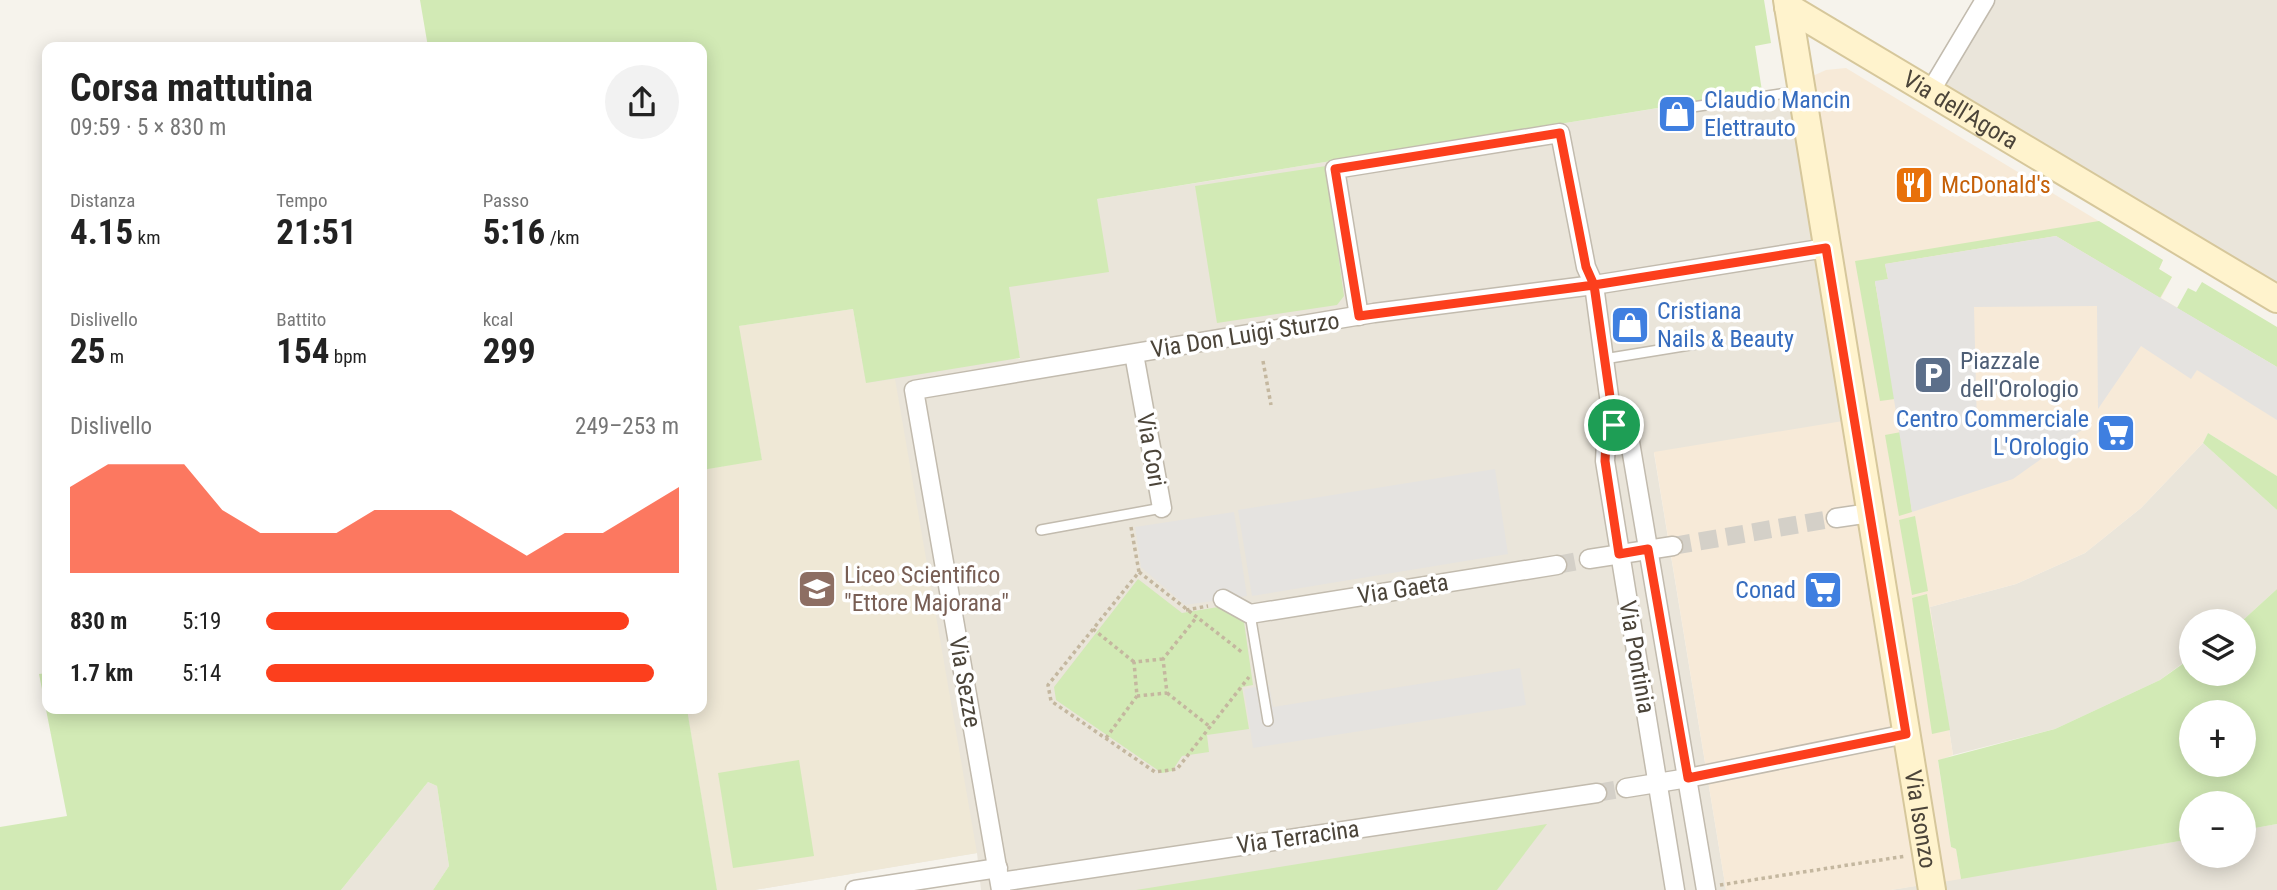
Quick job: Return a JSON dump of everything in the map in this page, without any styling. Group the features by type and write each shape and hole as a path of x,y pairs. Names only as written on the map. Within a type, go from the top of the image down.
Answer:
{"main road":[{"name":"Via dell'Agora","path":"1787,3 1930,92 2277,299"},
{"name":"Via Isonzo","path":"1787,3 1932,890"}],"street":[{"path":"1930,92 1985,0"},
{"name":"Via Pontinia","path":"1359,316 1335,169 1560,133 1586,267 1594,285 1614,425 1606,442 1605,461 1675,890"},
{"name":"Via Don Luigi Sturzo","path":"914,390 1359,316 1594,285 1826,248"},
{"name":"Via Cori","path":"1134,354 1162,508"},
{"name":"Via Sezze","path":"914,390 1000,880"},
{"name":"Via Pontinia","path":"1614,425 1630,442 1706,889"},
{"path":"1836,518 1870,513"},
{"path":"1589,559 1673,546"},
{"name":"Via Gaeta","path":"1250,614 1557,565"},
{"path":"1223,599 1250,614"},
{"path":"1626,788 1906,734"},
{"name":"Via Terracina","path":"855,890 1000,880 1597,793"}],"lane":[{"path":"1679,108 1801,91"},
{"path":"1604,359 1696,344"},
{"name":"Via Cori","path":"1041,530 1162,508"},
{"path":"1250,614 1268,721"}],"path":[{"path":"1263,361 1271,405"},
{"path":"1129,514 1139,572 1258,665 1177,769 1155,772 1051,701 1048,685 1139,572"},
{"path":"1134,662 1163,659 1196,618"},
{"path":"1093,629 1134,662 1138,696 1106,738"},
{"path":"1163,659 1167,693"},
{"path":"1138,696 1167,693 1210,727"},
{"path":"1128,761 1132,756"},
{"path":"1706,889 1926,853"}],"shaded area":[{"path":"1973,0 2277,0 2277,285 1928,75"},
{"path":"1846,68 2163,260 2159,269 2172,277 2161,298 2277,367 2277,476 2208,433 2203,443 2141,508 2085,553 2016,584 1930,607 1953,755 1938,761 1951,847 1956,849 1961,879 1891,890 1726,890 1654,452 1843,421 1788,87 1826,70"},
{"path":"1788,87 1843,422 1654,453 1726,890 981,890 977,853 754,890 717,890 688,714 707,714 707,469 762,460 738,326 1020,359 1008,287 1097,199"},
{"name":"Piazzale dell'Orologio","path":"2056,236 2277,367 2277,420 2197,370 2191,379 2141,346 2098,409 2097,306 1974,307 1977,427 2089,425 2013,479 1912,512 1875,281 1888,279 1885,264"},
{"name":"Liceo Scientifico \"Ettore Majorana\"","path":"853,309 866,383 895,379 977,853 754,890 717,890 688,714 707,714 707,469 762,459 738,326"},
{"path":"2203,443 2277,510 2277,589 2255,609 2179,609 2179,666 2160,680 2055,729 1953,755 1930,607 2016,584 2085,553 2141,508"},
{"path":"1495,469 1508,554 1252,596 1238,510"},
{"path":"1234,512 1247,596 1185,605 1141,567 1135,527"},
{"path":"1520,668 1526,705 1253,748 1244,689 1269,685 1273,707"},
{"path":"428,782 437,786 449,866 433,890 341,890"},
{"path":"2277,824 2277,890 1891,890 2179,841 2179,868 2256,868 2256,828"}],"green space":[{"path":"420,0 1764,0 1771,43 1755,46 1762,91 1097,199 1109,272 1009,287 1020,358 866,383 853,309 739,326 762,460 707,469 707,42 427,42"},
{"path":"1326,166 1344,296 1337,305 1217,323 1195,186"},
{"path":"2099,221 2163,260 2159,269 2172,277 2160,298 2056,236 1885,264 1888,279 1875,282 1895,399 1880,401 1855,261"},
{"path":"2202,282 2277,327 2277,367 2177,308 2188,288 2196,292"},
{"path":"1901,432 1912,512 1899,516 1885,435"},
{"path":"2208,433 2277,476 2277,510 2203,443"},
{"path":"1915,516 1928,591 1912,595 1899,520"},
{"path":"1138,579 1182,613 1218,607 1244,622 1253,685 1242,687 1249,729 1207,735 1209,752 1182,756 1172,771 1162,773 1056,700 1054,687"},
{"path":"2277,589 2277,824 2256,828 2256,791 2179,791 2179,841 1961,879 1956,849 1951,847 1938,760 2055,729 2160,680 2179,667 2179,686 2256,686 2255,609"},
{"path":"1927,594 1950,730 1932,734 1912,598"},
{"path":"47,714 688,714 717,890 433,890 449,866 437,786 428,782 341,890 0,890 0,827 67,816"},
{"path":"799,760 814,856 733,868 718,773"},
{"path":"1547,824 1497,890 1136,890"}],"tunnel":[{"path":"1673,546 1836,518"},
{"path":"1557,565 1589,559"},
{"path":"1597,793 1626,788"}],"place":[{"name":"Claudio Mancin Elettrauto","path":"1677,114"},
{"name":"McDonald's","path":"1914,185"},
{"name":"Cristiana Nails & Beauty","path":"1630,325"},
{"name":"Piazzale dell'Orologio","path":"1933,375"},
{"name":"Centro Commerciale L'Orologio","path":"2116,433"},
{"name":"Liceo Scientifico \"Ettore Majorana\"","path":"817,589"},
{"name":"Conad","path":"1823,590"}],"route":[{"path":"1614,425 1594,285 1359,316 1335,169 1560,133 1586,267 1594,285 1826,248 1906,734 1688,778 1648,549 1619,554 1605,461 1606,442 1614,425"}]}
